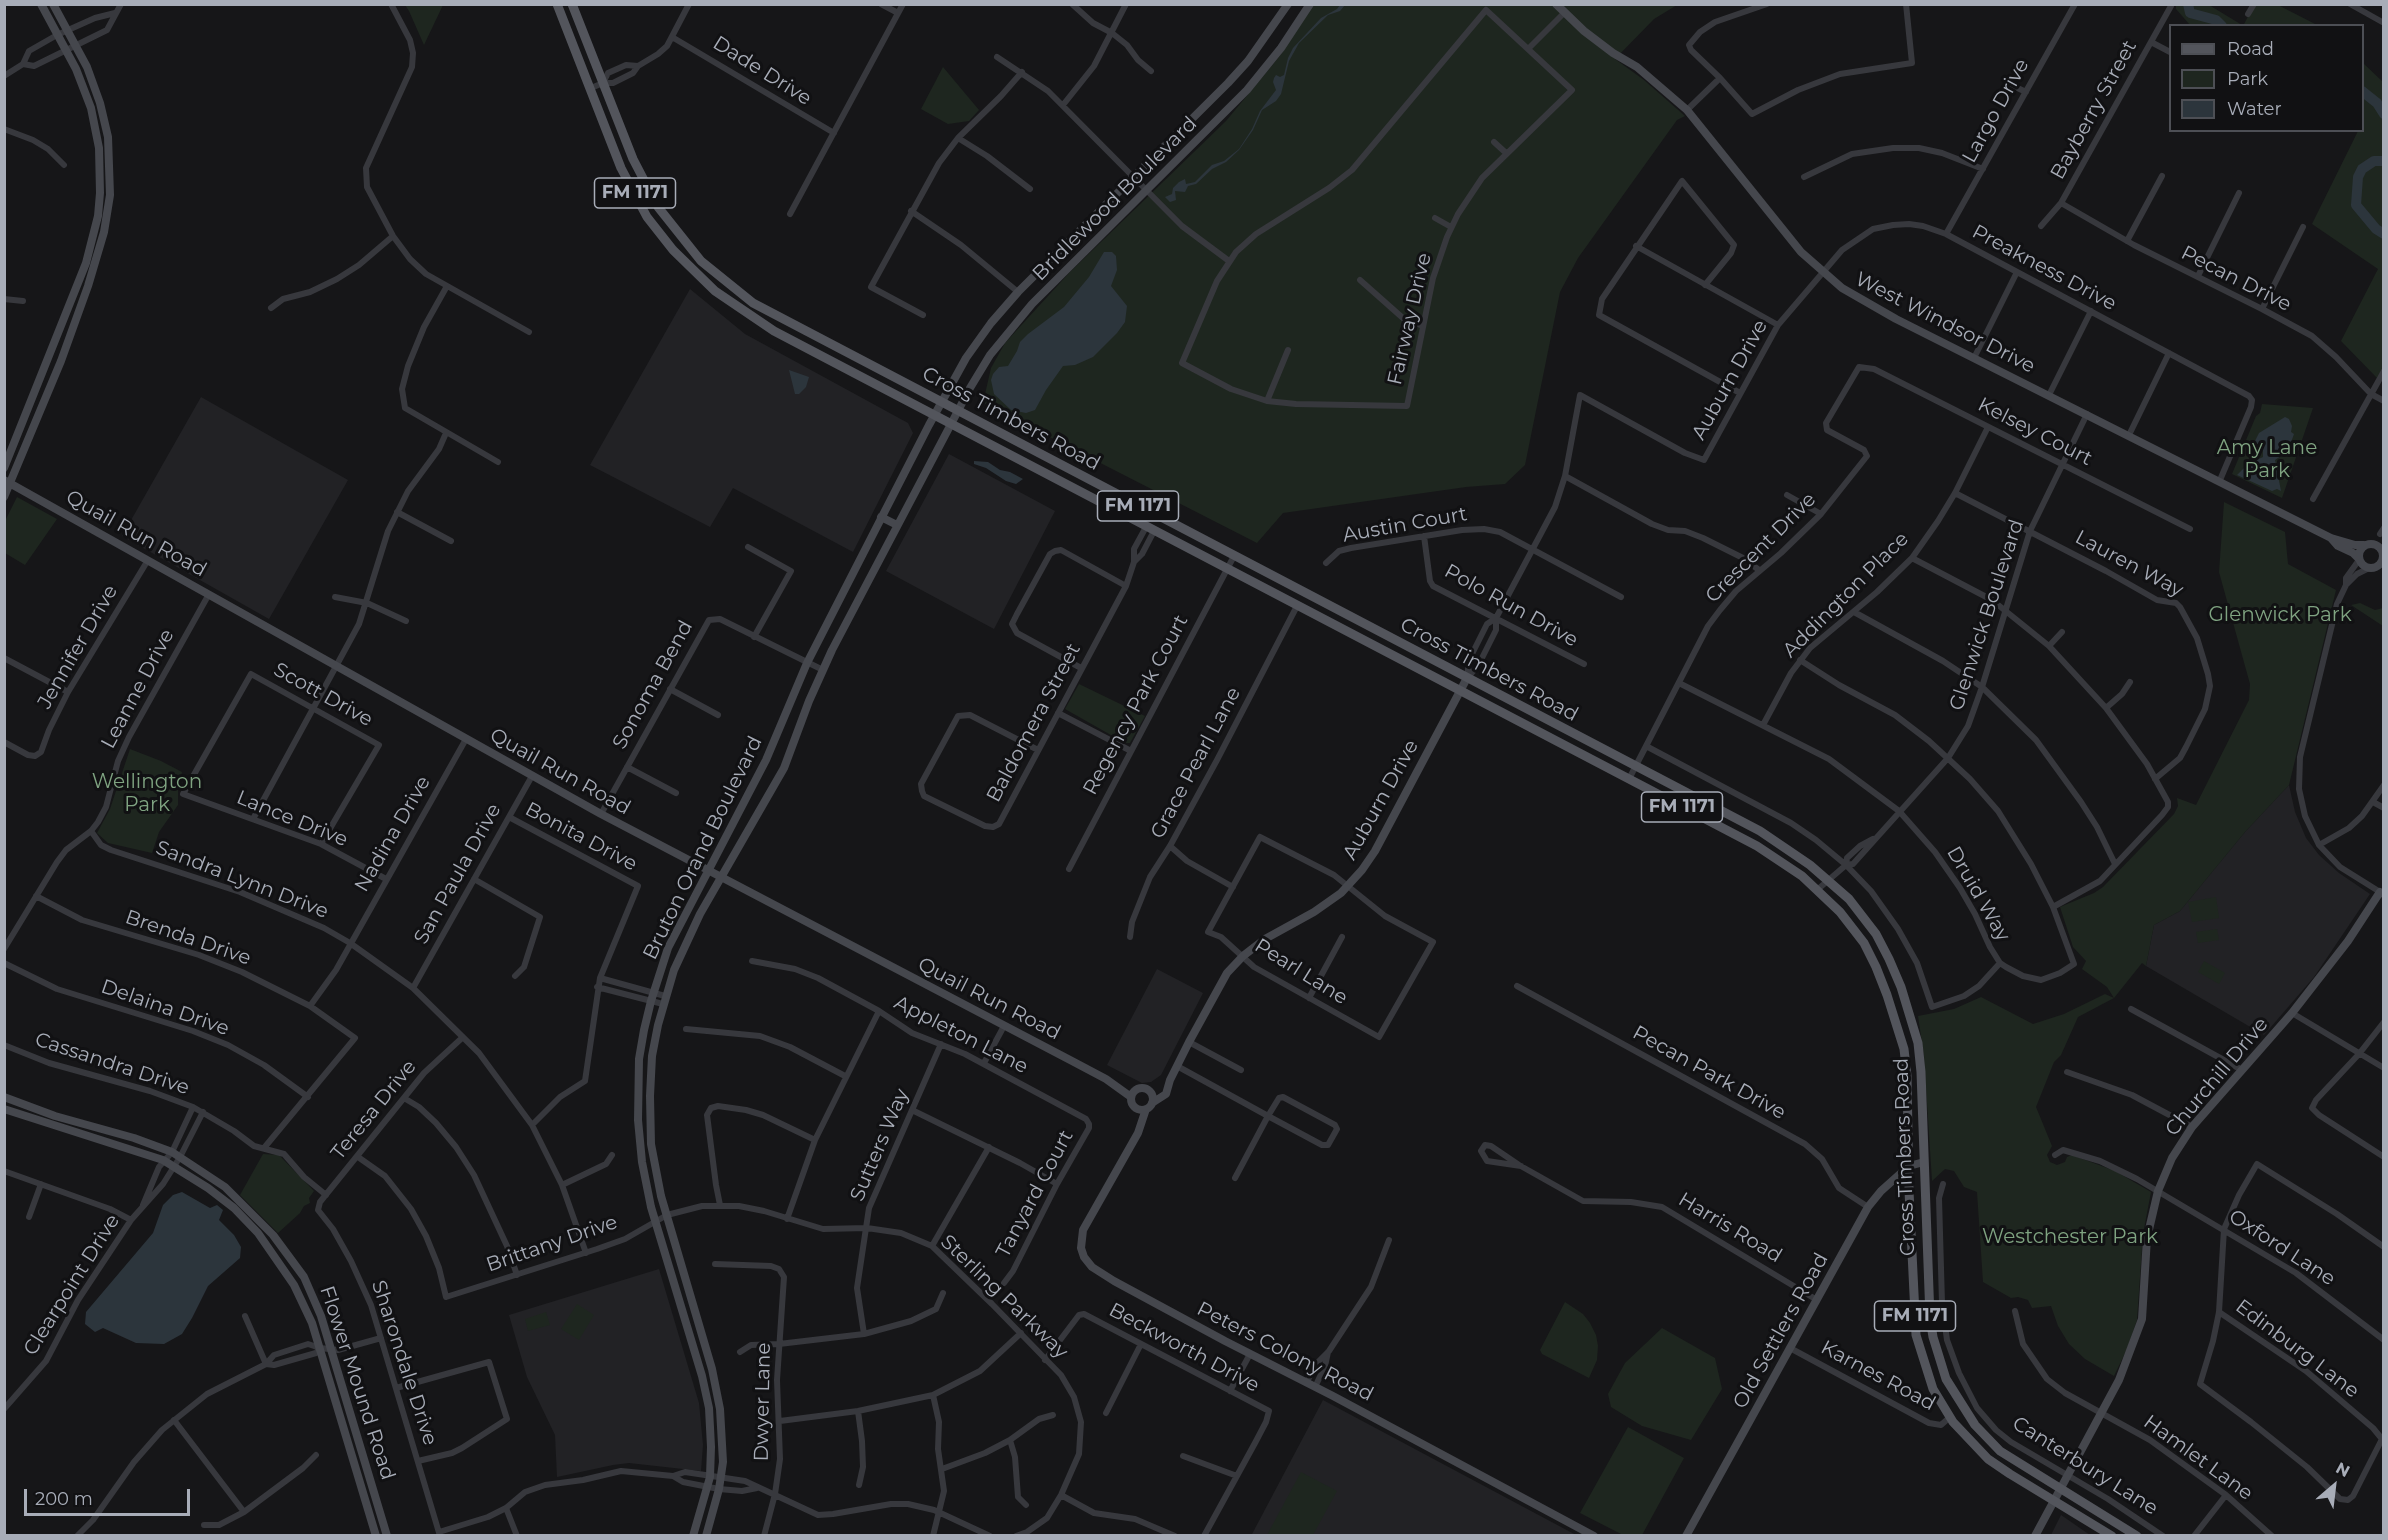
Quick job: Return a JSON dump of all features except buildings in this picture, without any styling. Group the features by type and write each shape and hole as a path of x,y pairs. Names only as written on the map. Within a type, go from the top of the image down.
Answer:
{"main road":[{"path":"4,468 86,263 98,216 100,194 96,128 84,89 41,4"},
{"path":"4,497 8,482 61,361 88,286 104,232 110,195 108,137 100,103 87,68 53,4"},
{"name":"Cross Timbers Road","path":"556,4 621,168 647,217 659,234 710,286 747,314 1226,570 1757,846 1784,862 1840,912 1864,944 1890,1004 1904,1049 1907,1076 1916,1335 1926,1372 1950,1417 1964,1435 1988,1458 2010,1474 2112,1536"},
{"name":"Cross Timbers Road","path":"572,4 633,159 658,207 701,261 753,303 1760,831 1790,850 1849,899 1876,934 1901,987 1918,1043 1930,1313 1933,1337 1946,1379 1975,1425 1988,1440 2014,1461 2137,1536"},
{"name":"Bridlewood Boulevard","path":"935,414 954,378 979,339 1018,292 1228,83 1254,52 1288,4"},
{"name":"Bridlewood Boulevard","path":"952,423 990,355 1017,321 1247,90 1281,48 1310,4"},
{"name":"West Windsor Drive","path":"1556,4 1612,53 1636,67 1687,110 1784,232 1822,272 1842,288 1866,304 2220,480 2331,538 2355,545 2375,544 2383,552 2383,558 2377,567 2338,546 2331,538"},
{"path":"100,194 110,195"},
{"path":"747,314 753,303"},
{"name":"Bruton Orand Boulevard","path":"693,1536 708,1487 711,1447 706,1391 655,1222 642,1162 638,1120 639,1059 652,997 668,948 766,760 807,663 935,414"},
{"name":"Bruton Orand Boulevard","path":"706,1536 719,1489 724,1446 717,1387 657,1180 651,1143 652,1056 664,1000 685,944 784,768 823,670 952,423"},
{"name":"Quail Run Road","path":"8,482 601,814 1134,1093"},
{"path":"881,517 897,525"},
{"path":"2359,559 2359,552 2364,545"},
{"name":"Auburn Drive","path":"1145,1107 1166,1094 1170,1080 1221,982 1243,956 1270,935 1323,906 1348,886 1375,851 1467,678"},
{"name":"Churchill Drive","path":"2036,1536 2053,1499 2119,1380 2142,1319 2147,1238 2158,1191 2172,1158 2192,1127 2292,1013 2382,893"},
{"path":"1150,1092 1160,1090 1170,1080"},
{"path":"1144,1088 1150,1092 1153,1096 1145,1107 1132,1102 1134,1093 1144,1088"},
{"name":"Flower Mound Road","path":"4,1097 55,1116 134,1138 172,1152 225,1187 273,1235 304,1277 321,1316 387,1536"},
{"name":"Peters Colony Road","path":"1145,1107 1135,1135 1084,1225 1081,1242 1084,1257 1092,1267 1114,1281 1593,1536"},
{"name":"Flower Mound Road","path":"4,1109 163,1160 217,1194 258,1233 294,1285 312,1323 376,1536"},
{"name":"Old Settlers Road","path":"1686,1536 1868,1207 1881,1191 1909,1166 1924,1161"},
{"path":"1915,1316 1930,1313"}],"street":[{"path":"23,64 34,66 107,30 121,4"},
{"path":"391,4 410,40 413,53 412,67 366,168 367,187 393,236 410,260 426,274 529,332"},
{"path":"591,88 603,83 613,83 633,73 638,66 658,54 667,46 689,4"},
{"path":"881,4 898,13"},
{"path":"790,214 903,4"},
{"path":"1072,4 1093,23 1112,33 1127,45 1143,67 1151,71"},
{"path":"1064,105 1094,66 1126,4"},
{"path":"1767,4 1715,22 1700,32 1689,45 1691,51 1720,78 1752,114 1798,90 1839,74 1912,63 1906,4"},
{"name":"Largo Drive","path":"1946,234 2075,4"},
{"path":"2248,14 2254,4"},
{"path":"2350,4 2384,23"},
{"name":"Bayberry Street","path":"2041,226 2061,203 2171,6"},
{"path":"997,57 1022,72 1064,105 1182,226 1229,261 1249,239 1329,188 1352,170 1450,50 1486,10 1528,49 1564,13"},
{"path":"4,76 23,64 29,51 57,35 95,18 115,13"},
{"name":"Dade Drive","path":"672,37 834,134"},
{"path":"2151,42 2169,51"},
{"name":"Fairway Drive","path":"1229,261 1216,281 1182,363 1231,389 1267,400 1296,404 1407,406 1433,278 1451,227 1474,188 1506,153 1572,90 1528,49"},
{"path":"603,83 608,73 626,65 638,66"},
{"path":"923,315 871,287 931,176 958,138 1022,72"},
{"path":"1687,110 1720,78"},
{"path":"2007,83 2026,92"},
{"path":"4,129 40,144 64,165"},
{"path":"958,138 987,156 1030,189"},
{"path":"1494,142 1506,153"},
{"path":"1804,177 1851,154 1893,148 1919,148 1942,153 1983,169"},
{"path":"2127,241 2162,176"},
{"path":"1705,285 1731,253 1734,245 1682,181 1602,299 1599,315 1740,393"},
{"path":"2198,276 2239,193"},
{"name":"Pecan Drive","path":"2061,203 2127,241 2262,309 2316,340 2336,357 2371,394 2384,401"},
{"path":"911,212 961,245 1018,292"},
{"path":"1435,218 1451,227"},
{"name":"Preakness Drive","path":"1822,272 1842,250 1873,229 1909,224 1946,234 2252,400 2220,480"},
{"path":"2262,309 2303,227"},
{"path":"271,308 283,299 310,292 337,279 359,265 393,236"},
{"path":"1636,246 1778,325"},
{"name":"Auburn Drive","path":"1467,678 1469,660 1473,651 1487,624 1496,618 1555,507 1565,476 1580,395 1685,453 1704,460 1778,325 1822,272"},
{"path":"1974,358 2017,272"},
{"path":"1360,280 1398,315 1423,326"},
{"path":"447,286 415,345 401,395 408,411 498,462"},
{"path":"4,299 23,301"},
{"path":"2049,395 2091,312"},
{"path":"1267,400 1288,350"},
{"path":"2129,435 2169,353"},
{"name":"Kelsey Court","path":"1863,366 1874,369 2190,529"},
{"name":"Crescent Drive","path":"1629,779 1708,626 1720,610 1759,570 1781,553 1821,514 1867,456 1864,450 1827,430 1826,423 1854,373 1863,366"},
{"path":"2313,499 2384,371"},
{"name":"Glenwick Boulevard","path":"1817,890 1846,865 1853,864 1948,758 1968,726 2030,531 2087,414"},
{"name":"Addington Place","path":"1762,725 1800,660 1824,635 1854,612 1912,558 1938,521 1988,427"},
{"path":"253,819 359,624 388,531 397,512 408,491 439,449 446,433"},
{"path":"1565,476 1652,524 1668,530 1685,531 1703,538 1734,553 1759,570"},
{"name":"Lauren Way","path":"1954,492 2157,600 2176,603 2197,638 2210,686 2205,709 2180,758 2155,778"},
{"path":"1787,495 1821,514"},
{"path":"397,512 451,541"},
{"name":"Baldomera Street","path":"1038,750 970,716 958,716 921,784 924,796 985,826 993,827 999,824 1126,586 1134,562 1134,549 1150,529"},
{"name":"Austin Court","path":"1326,563 1339,551 1351,548 1484,529 1500,532 1621,597"},
{"name":"Polo Run Drive","path":"1424,536 1430,580 1433,586 1584,664"},
{"path":"748,547 791,571 754,637"},
{"path":"1081,668 1017,633 1012,624 1017,614 1050,554 1055,550 1061,550 1126,586"},
{"name":"Regency Park Court","path":"1069,869 1234,556"},
{"path":"1800,660 1895,716 1948,758 1970,779 2003,819 2031,864 2053,907 2100,881 2168,807 2168,802 2155,778 2106,708 2049,646 2005,609 1960,582 1912,558"},
{"path":"2346,585 2346,578 2359,559"},
{"name":"Jennifer Drive","path":"4,742 28,755 35,756 42,752 49,730 68,692 147,560"},
{"path":"2377,567 2357,574 2346,585 2337,604 2298,771 2305,816 2319,845 2340,867 2382,893"},
{"name":"Leanne Drive","path":"4,949 66,850 92,831 106,807 118,761 129,737 209,594"},
{"path":"335,597 367,603 406,621"},
{"name":"Grace Pearl Lane","path":"1130,937 1132,922 1142,894 1170,846 1297,606"},
{"path":"1854,612 1943,660 1982,687 2036,740 2097,827 2115,864"},
{"name":"Sonoma Bend","path":"601,814 709,620 718,618 823,670"},
{"name":"Auburn Drive","path":"1467,678 1478,666 1496,630 1496,618"},
{"path":"2049,646 2062,632"},
{"path":"4,658 68,692"},
{"name":"Scott Drive","path":"183,794 251,674 379,745 321,844"},
{"path":"2106,708 2122,694 2130,682"},
{"name":"Druid Way","path":"1679,683 1835,763 1899,811 1935,852 1960,888 2000,963 2023,976 2041,980 2060,973 2074,964 2053,907"},
{"path":"670,689 718,715"},
{"path":"1058,713 1131,751"},
{"name":"Nadina Drive","path":"310,1006 336,970 466,739"},
{"path":"1646,746 1791,823 1846,865 1871,891 1898,928 1917,963 1932,1007 1964,996 1979,986 2000,963"},
{"path":"627,767 676,793"},
{"name":"San Paula Drive","path":"413,988 532,776"},
{"path":"2319,845 2349,828 2373,802 2384,785"},
{"name":"Lance Drive","path":"183,794 321,844 386,879"},
{"path":"2373,802 2384,807"},
{"name":"Bonita Drive","path":"509,817 638,886 600,978"},
{"name":"Sandra Lynn Drive","path":"92,831 102,844 111,850 240,892 324,928 350,943 413,988 463,1037 496,1074 532,1125 562,1185 586,1253"},
{"path":"1170,846 1187,861 1233,887 1260,837 1334,874 1348,886"},
{"path":"474,879 540,917 524,967 514,976"},
{"name":"Pearl Lane","path":"1233,887 1208,932 1221,937 1254,967 1379,1037 1433,942 1385,916 1348,886"},
{"name":"Brenda Drive","path":"36,896 82,920 199,955 242,972 310,1006 355,1038 308,1097"},
{"path":"1309,998 1342,937"},
{"name":"Appleton Lane","path":"752,961 795,969 818,978 879,1011 912,1033 984,1063 1086,1119"},
{"name":"Delaina Drive","path":"4,963 57,989 193,1030 228,1045 264,1065 308,1097"},
{"path":"532,1125 560,1097 585,1081 600,978 652,997"},
{"name":"Pecan Park Drive","path":"1517,986 1804,1144 1822,1159 1839,1188 1868,1207"},
{"path":"597,987 664,1000"},
{"path":"2132,1009 2242,1070"},
{"path":"787,1219 815,1140 879,1011"},
{"path":"2292,1013 2384,1068"},
{"path":"2384,1022 2359,1054 2316,1100 2312,1108 2319,1115 2384,1157"},
{"path":"984,1063 1004,1026"},
{"path":"686,1029 760,1036 790,1047 845,1076"},
{"name":"Teresa Drive","path":"318,1210 320,1202 404,1098 442,1055 463,1037"},
{"path":"1189,1042 1241,1070"},
{"name":"Sutters Way","path":"864,1334 857,1288 869,1208 940,1044"},
{"name":"Cassandra Drive","path":"4,1045 49,1063 150,1091 194,1107 254,1146 284,1154 304,1177 326,1195"},
{"path":"1177,1066 1268,1116 1322,1145 1328,1145 1337,1129 1335,1125 1283,1097 1279,1098 1268,1116 1235,1178"},
{"path":"2067,1072 2132,1095 2192,1127"},
{"path":"264,1148 308,1097"},
{"path":"404,1098 419,1107 436,1123 474,1174 503,1236 517,1275"},
{"path":"720,1204 706,1115 711,1108 718,1106 763,1115 815,1140"},
{"name":"Clearpoint Drive","path":"143,1206 163,1160 172,1152 194,1107"},
{"path":"912,1110 989,1147 1057,1184"},
{"name":"Clearpoint Drive","path":"4,1409 46,1361 72,1310 131,1220 153,1198 180,1157 203,1112"},
{"name":"Tanyard Court","path":"1004,1283 1013,1271 1057,1184 1089,1128 1086,1119"},
{"name":"Harris Road","path":"1521,1166 1487,1161 1480,1151 1485,1145 1491,1146 1583,1201 1631,1202 1662,1207 1817,1300"},
{"path":"932,1246 989,1147"},
{"name":"Oxford Lane","path":"2055,1155 2063,1150 2100,1161 2158,1191 2296,1273 2384,1340"},
{"path":"562,1185 606,1164 612,1155"},
{"name":"Brittany Drive","path":"358,1157 385,1176 411,1209 426,1236 439,1268 446,1297 616,1243 667,1215"},
{"path":"2219,1312 2224,1229 2239,1195 2257,1164 2337,1214 2384,1247"},
{"path":"4,1171 110,1209 131,1220"},
{"path":"29,1217 41,1184"},
{"name":"Canterbury Lane","path":"1943,1184 1939,1198 1942,1303 1947,1340 1959,1373 1977,1408 1996,1430 2011,1442 2108,1498 2163,1536"},
{"name":"Sterling Parkway","path":"667,1215 683,1209 720,1204 764,1211 823,1229 867,1228 901,1233 932,1246 1061,1375 1074,1397 1081,1422 1079,1454 1061,1495 1047,1518 1026,1532 1017,1535"},
{"name":"Sharondale Drive","path":"318,1210 333,1229 361,1281 381,1338 440,1534"},
{"path":"1306,1383 1318,1362 1329,1351 1371,1287 1389,1240"},
{"name":"Dwyer Lane","path":"715,1264 756,1264 779,1269 784,1277 777,1380 780,1459 775,1494 764,1536"},
{"path":"740,1352 752,1345 864,1334 911,1321 936,1309 943,1293"},
{"name":"Hamlet Lane","path":"2015,1311 2024,1344 2047,1379 2065,1393 2150,1440 2226,1495 2272,1536"},
{"name":"Edinburg Lane","path":"2219,1312 2306,1371 2373,1428 2382,1439 2353,1496 2348,1500 2340,1499 2307,1467 2199,1384 2213,1341 2219,1312"},
{"name":"Beckworth Drive","path":"1045,1360 1079,1315 1084,1314 1269,1411 1266,1422 1237,1476"},
{"path":"245,1316 266,1364"},
{"path":"780,1421 858,1411 933,1395 980,1371 1020,1333"},
{"path":"77,1536 93,1520 134,1462 162,1430 207,1394 266,1364 274,1355 308,1344 338,1350 381,1338"},
{"path":"1106,1413 1141,1344"},
{"path":"266,1364 274,1365 316,1353 320,1348"},
{"name":"Karnes Road","path":"1790,1348 1929,1423 1941,1425 1950,1417"},
{"path":"1315,1387 1329,1351"},
{"path":"1230,1391 1250,1354"},
{"path":"396,1388 489,1362 507,1419 462,1448 418,1461"},
{"path":"933,1395 939,1422 938,1449 944,1491 933,1536"},
{"path":"858,1411 863,1467 859,1485"},
{"path":"942,1469 1010,1440 1039,1419 1053,1415"},
{"path":"174,1420 244,1512"},
{"path":"1010,1440 1015,1457 1018,1497 1026,1505"},
{"path":"204,1525 219,1525 244,1512 303,1468 316,1455"},
{"path":"1183,1456 1237,1476 1204,1536"},
{"path":"440,1534 488,1517 506,1508 525,1492 545,1485 583,1480 610,1473 635,1471 673,1476 683,1482 719,1489 742,1491 757,1488"},
{"path":"673,1476 685,1472 745,1481 818,1515 891,1504 908,1504 938,1512 990,1536"},
{"path":"1061,1495 1094,1513 1135,1519 1175,1536"},
{"path":"2194,1536 2226,1495"},
{"path":"506,1508 517,1536"}],"shaded area":[{"path":"690,289 745,334 908,423 913,433 853,552 733,488 710,527 590,465"},
{"path":"201,397 348,480 269,619 122,536"},
{"path":"949,454 1055,511 994,629 886,571"},
{"path":"2289,785 2295,812 2306,838 2319,855 2339,873 2370,894 2314,977 2264,1035 2146,966 2154,925 2180,911 2245,832"},
{"path":"1157,969 1203,993 1161,1075 1151,1082 1142,1083 1107,1065"},
{"path":"659,1269 699,1403 703,1445 701,1471 629,1463 557,1477 555,1435 527,1377 509,1315"},
{"path":"1323,1400 1576,1535 1251,1536"},
{"path":"2061,1515 2090,1535 2051,1535"}],"green space":[{"path":"2276,4 2315,24 2244,24 2254,5"},
{"path":"405,5 443,5 424,45 409,11"},
{"path":"1313,5 1677,5 1654,19 1615,59 1644,80 1685,116 1677,120 1578,258 1560,292 1525,465 1505,484 1466,487 1283,513 1257,543 983,403 991,368 1005,343 1070,272 1226,121 1279,57"},
{"path":"2176,5 2209,5 2240,24 2189,24 2176,9"},
{"path":"2364,64 2383,82 2384,366 2377,378 2341,341 2378,269 2312,224 2358,132 2364,132"},
{"path":"943,67 979,110 969,121 948,124 921,109"},
{"name":"Amy Lane Park","path":"2262,404 2313,408 2282,498 2232,474"},
{"path":"17,497 57,519 25,565 5,553 5,521"},
{"name":"Glenwick Park","path":"2224,502 2285,532 2288,564 2336,590 2289,785 2245,832 2180,911 2154,925 2146,966 2142,963 2114,998 2107,987 2082,969 2086,961 2073,947 2060,907 2103,887 2174,814 2178,806 2177,798 2196,805 2249,700 2250,684 2219,572"},
{"path":"2360,603 2375,610 2383,608 2383,626 2351,605"},
{"path":"1079,684 1145,716 1130,743 1125,743 1065,709"},
{"name":"Wellington Park","path":"130,749 182,772 178,790 178,805 159,832 152,853 108,843 97,833 110,809"},
{"path":"2216,897 2219,918 2192,922 2188,902"},
{"path":"2217,929 2219,940 2198,943 2196,932"},
{"path":"2204,961 2225,973 2219,984 2198,972"},
{"name":"Westchester Park","path":"2105,994 2114,998 2078,1017 2061,1055 2054,1062 2036,1107 2052,1146 2047,1155 2050,1162 2057,1165 2065,1162 2067,1157 2072,1155 2115,1171 2151,1192 2143,1234 2137,1320 2114,1376 2085,1359 2069,1344 2058,1326 2051,1306 2032,1308 2028,1300 2018,1297 2011,1298 1983,1282 1977,1192 1964,1187 1954,1171 1945,1169 1932,1181 1924,1056 1918,1016 1954,1009 1981,997 2033,1024 2064,1014"},
{"path":"263,1154 279,1155 314,1191 309,1198 310,1203 304,1206 300,1213 278,1233 240,1195"},
{"path":"1565,1302 1583,1314 1596,1335 1597,1360 1589,1378 1542,1354 1540,1350"},
{"path":"577,1304 594,1315 579,1340 561,1329"},
{"path":"546,1312 550,1325 528,1331 525,1319"},
{"path":"1662,1328 1715,1358 1722,1389 1691,1440 1642,1426 1611,1407 1608,1394 1625,1363"},
{"path":"1628,1427 1684,1458 1642,1535 1623,1535 1580,1513"},
{"path":"1301,1472 1337,1491 1313,1535 1267,1535"}],"water":[{"path":"1340,5 1345,5 1340,11 1328,15 1299,43 1289,61 1281,94 1276,101 1262,110 1253,130 1239,150 1226,162 1212,169 1196,184 1188,186 1185,192 1175,191 1176,200 1170,202 1165,197 1172,194 1173,188 1179,182 1185,179 1186,184 1195,182 1212,165 1224,161 1239,149 1260,111 1276,90 1274,78 1276,75 1280,77 1284,75 1293,48 1321,18"},
{"path":"1104,252 1112,252 1116,256 1117,270 1111,286 1127,306 1125,322 1093,357 1075,365 1063,366 1035,410 1026,413 1011,410 994,394 991,380 993,374 999,367 1008,366 1020,342 1028,334 1064,307 1089,277"},
{"path":"789,370 809,377 806,387 799,394 795,394"},
{"path":"2285,417 2289,419 2292,426 2291,432 2294,434 2288,451 2275,460 2281,491 2277,489 2272,491 2237,475 2248,464 2263,457 2263,451 2255,441 2259,433"},
{"path":"974,461 988,462 1000,470 1023,479 1016,484 1006,481 986,468 974,464"},
{"path":"182,1192 210,1208 217,1205 223,1210 219,1220 234,1235 241,1247 240,1258 208,1286 182,1334 164,1344 136,1343 103,1328 95,1332 85,1324 86,1312 153,1233 163,1205 173,1195"}],"waterway":[{"path":"2188,4 2190,13 2216,20 2220,24"},
{"path":"2364,93 2377,103 2384,114"},
{"path":"2384,161 2374,161 2362,169 2358,177 2356,205 2376,229 2384,234"}]}
